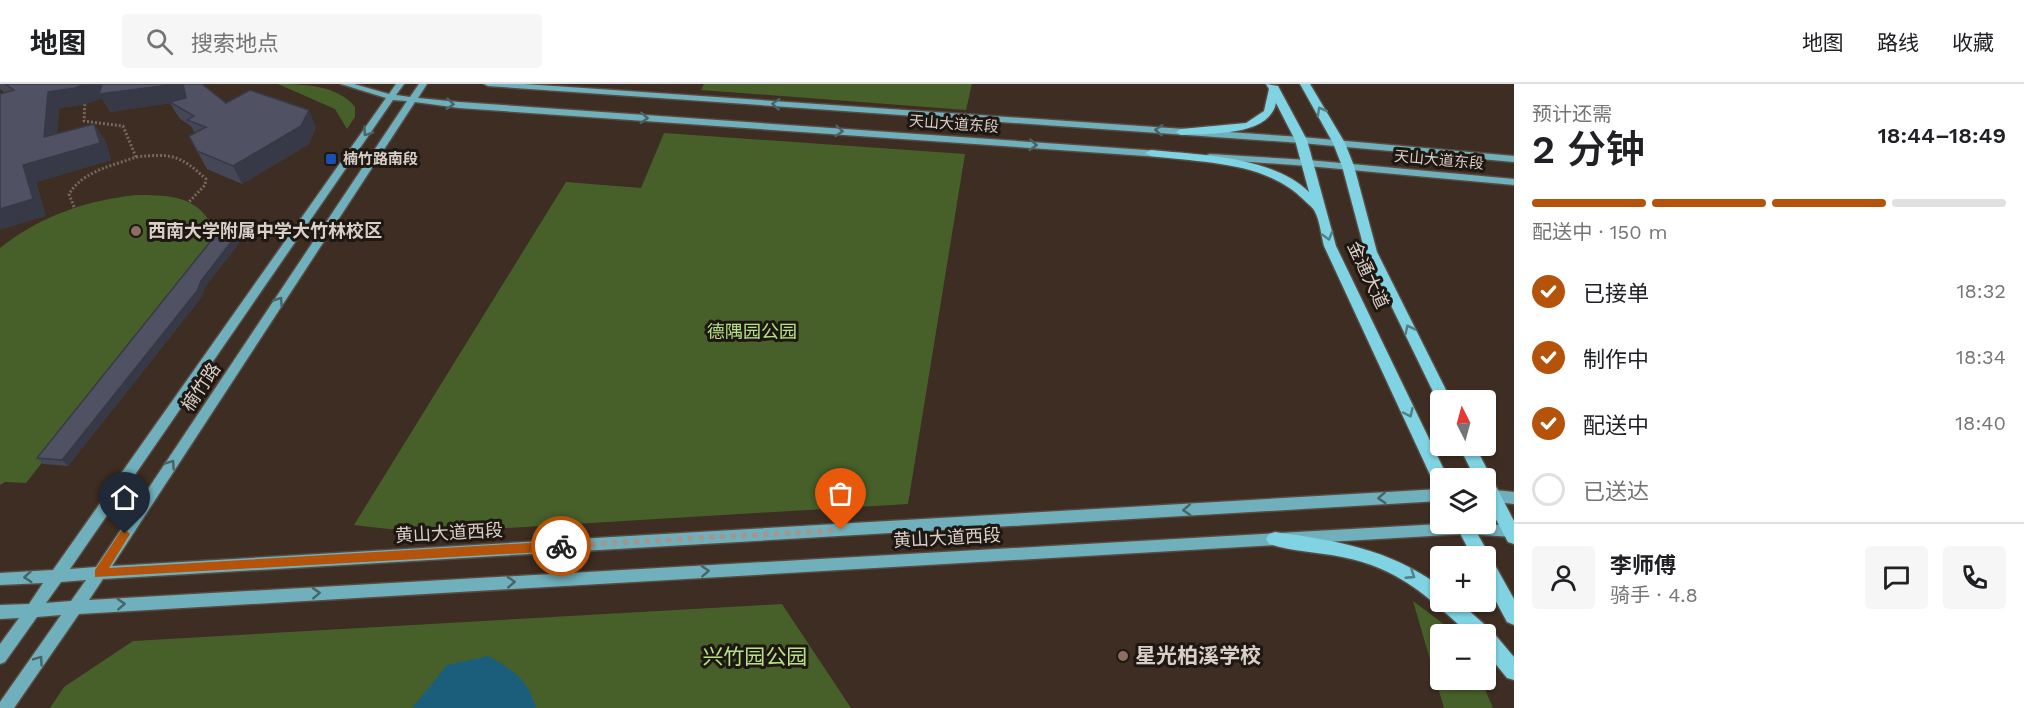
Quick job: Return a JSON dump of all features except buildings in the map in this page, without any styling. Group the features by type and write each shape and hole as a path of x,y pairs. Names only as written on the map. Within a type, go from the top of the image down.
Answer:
{"main road":[{"name":"天山大道东段","path":"345,84 412,100 1308,163 1514,182"},
{"name":"楠竹路","path":"0,657 400,84"},
{"name":"楠竹路","path":"5,708 99,574 423,84"},
{"name":"天山大道东段","path":"488,84 1301,140 1514,159"},
{"name":"金通大道","path":"1305,84 1339,143 1348,166 1371,252 1439,390"},
{"path":"1181,132 1249,126 1269,112 1273,86"},
{"name":"金通大道","path":"1273,86 1301,140 1330,246 1435,468"},
{"path":"1150,153 1268,171 1298,185 1321,211"},
{"path":"1496,492 1514,498"},
{"name":"黄山大道西段","path":"0,579 1430,496"},
{"path":"1496,505 1513,533"},
{"name":"黄山大道西段","path":"0,612 1430,528"},
{"name":"黄山大道西段","path":"1496,531 1513,533"},
{"path":"1275,539 1362,552 1397,566 1430,589"},
{"path":"1496,584 1514,616"},
{"path":"1457,612 1471,624"},
{"path":"1496,650 1514,671"}],"path":[{"path":"85,93 84,122 123,126 136,157"},
{"path":"74,207 69,194 72,187 80,180 136,157 165,153 181,156 206,179 206,185 189,202"}],"green space":[{"path":"278,84 309,85 330,90 348,100 355,107 355,117 347,129 335,109"},
{"path":"704,84 972,84 966,110 701,90"},
{"name":"德隅园公园","path":"664,133 965,154 908,504 423,533 354,525 566,182 641,188"},
{"path":"137,195 177,198 194,205 208,219 234,221 26,483 5,482 0,485 0,248 31,227 65,211 118,197"},
{"path":"1413,601 1443,624 1430,624 1430,660"},
{"name":"兴竹园公园","path":"782,604 851,708 50,708 64,687 133,641"},
{"path":"1439,690 1485,690 1493,708 1444,708"}],"water":[{"path":"489,656 519,677 529,689 536,708 412,708 447,665"}],"way so far":[{"path":"561,546 841,530"}],"place":[{"name":"楠竹路南段","path":"331,159"},
{"name":"西南大学附属中学大竹林校区","path":"136,231"},
{"name":"星光柏溪学校","path":"1123,656"}],"route":[{"path":"125,534 99,574 561,546"}]}
